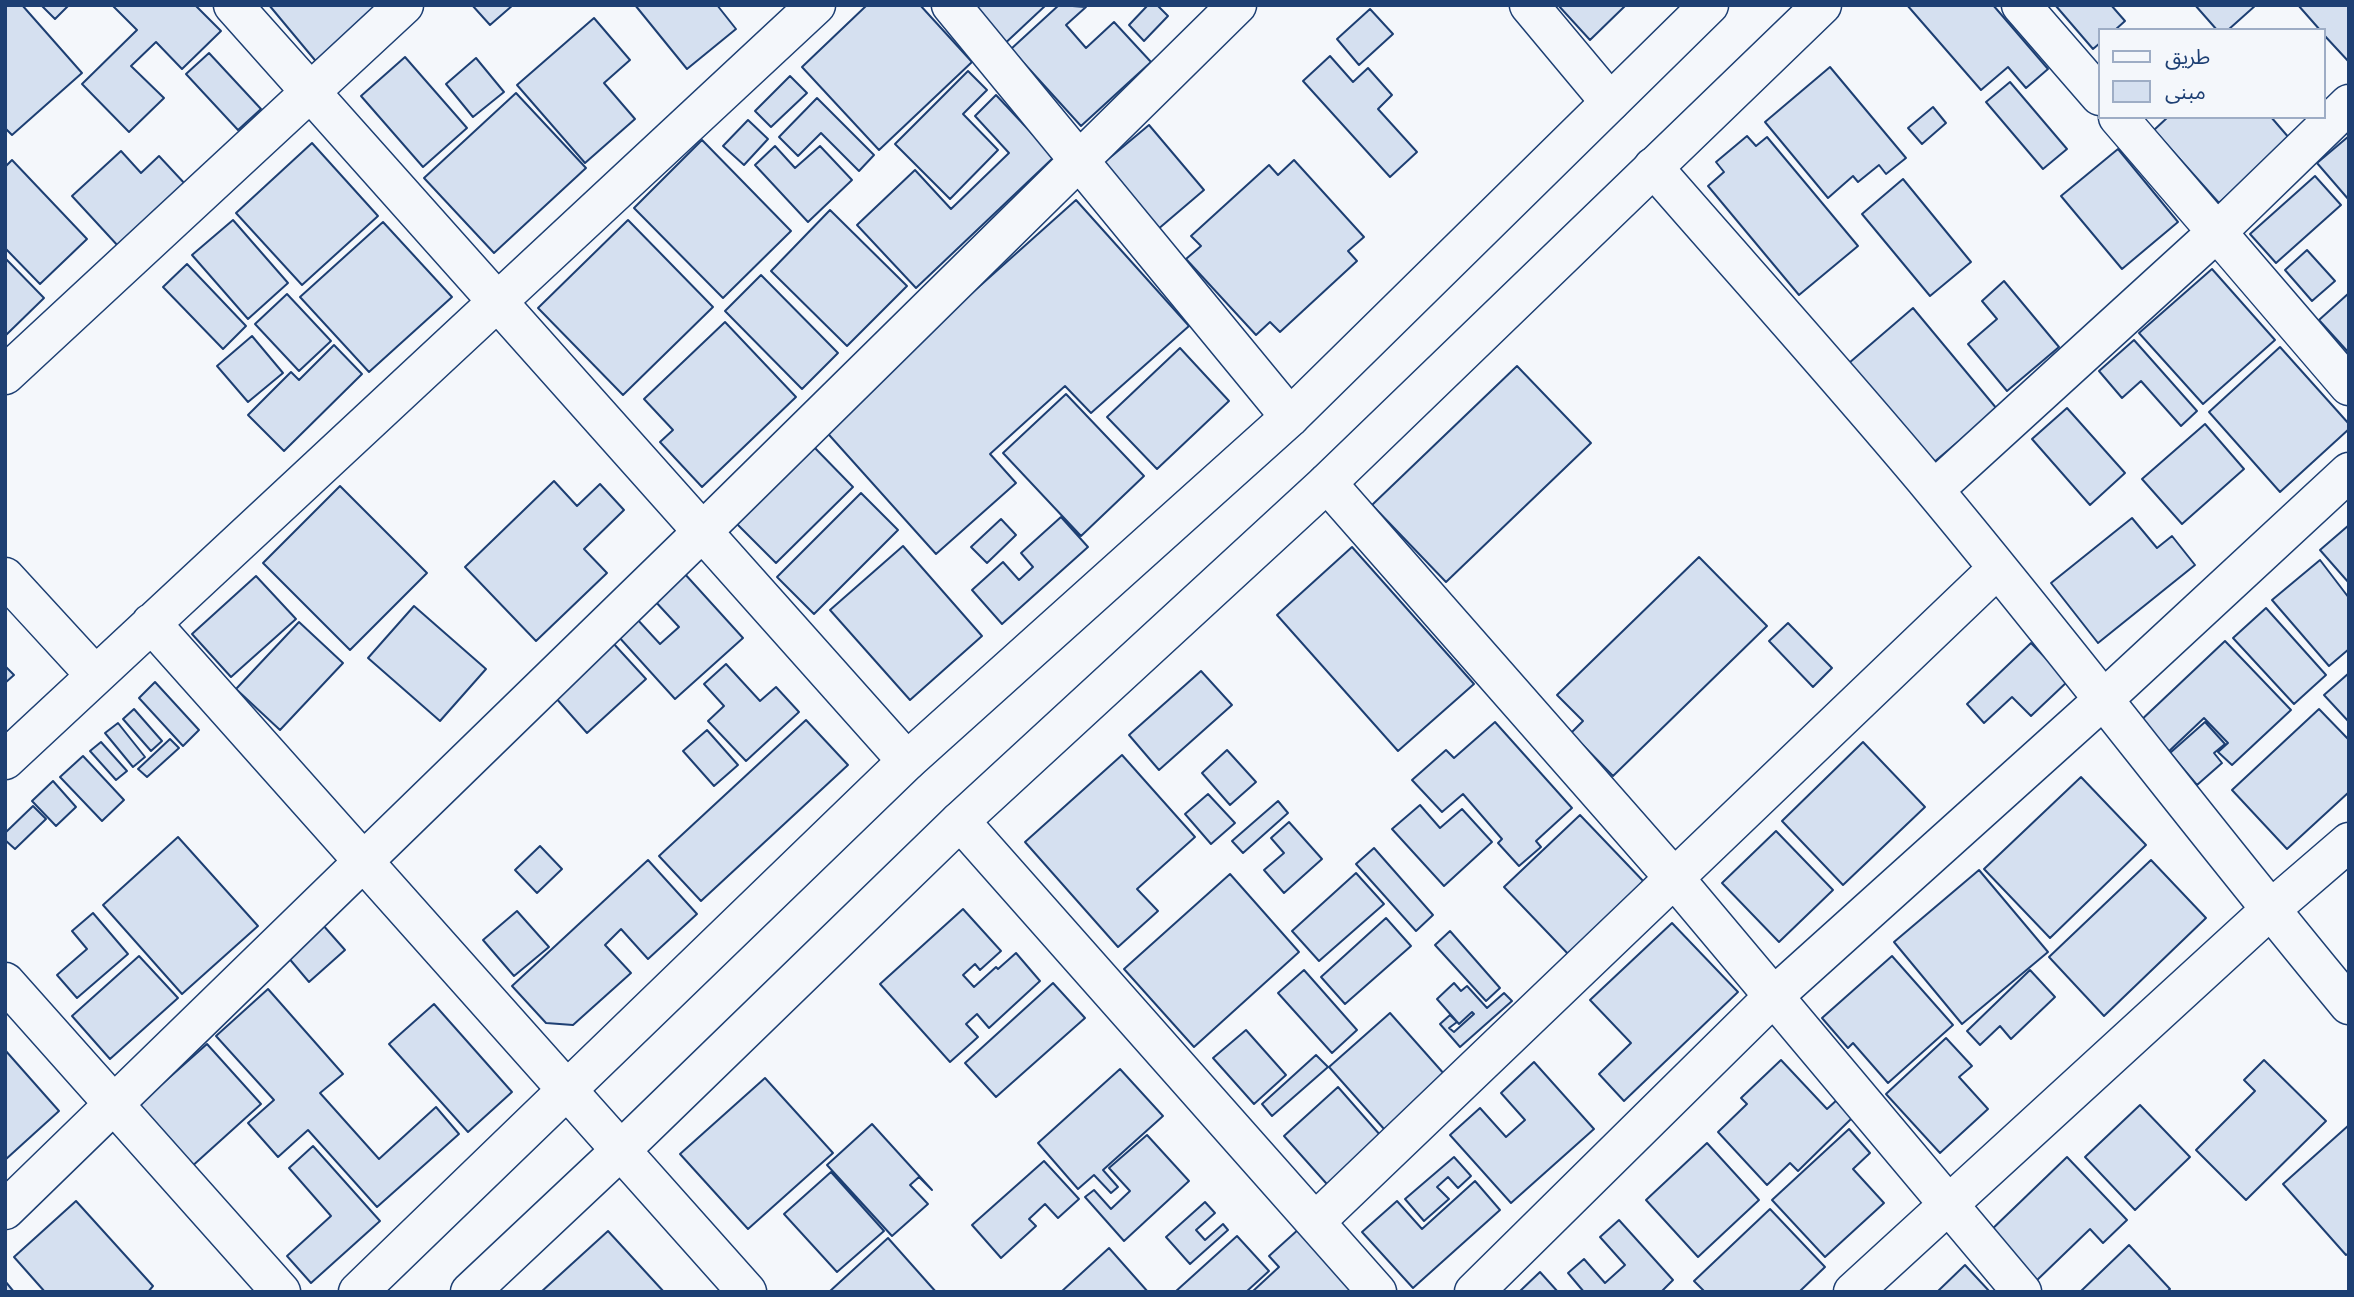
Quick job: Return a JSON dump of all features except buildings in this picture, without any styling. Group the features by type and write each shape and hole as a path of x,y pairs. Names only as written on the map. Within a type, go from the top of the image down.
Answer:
{"main road":[{"path":"233,5 907,761"},
{"path":"5,375 404,5"},
{"path":"5,760 816,5"},
{"path":"951,5 1290,417"},
{"path":"5,1210 702,532 1237,5"},
{"path":"1529,5 1610,102"},
{"path":"358,1292 907,761 1290,417 1709,5"},
{"path":"470,1292 621,1150 960,821 1327,483 1822,5"},
{"path":"2021,5 2098,94"},
{"path":"1934,490 2218,231 2349,104"},
{"path":"2120,119 2349,386"},
{"path":"1653,167 1934,490 2104,699 2270,911 2349,1005"},
{"path":"1474,1292 1774,996 2104,699 2349,472"},
{"path":"1327,483 1675,879 2022,1292"},
{"path":"1317,1221 1997,569"},
{"path":"5,577 95,675"},
{"path":"151,623 747,1292"},
{"path":"960,821 1317,1221 1377,1292"},
{"path":"1853,1292 1946,1204 2349,842"},
{"path":"5,982 282,1292"}]}
